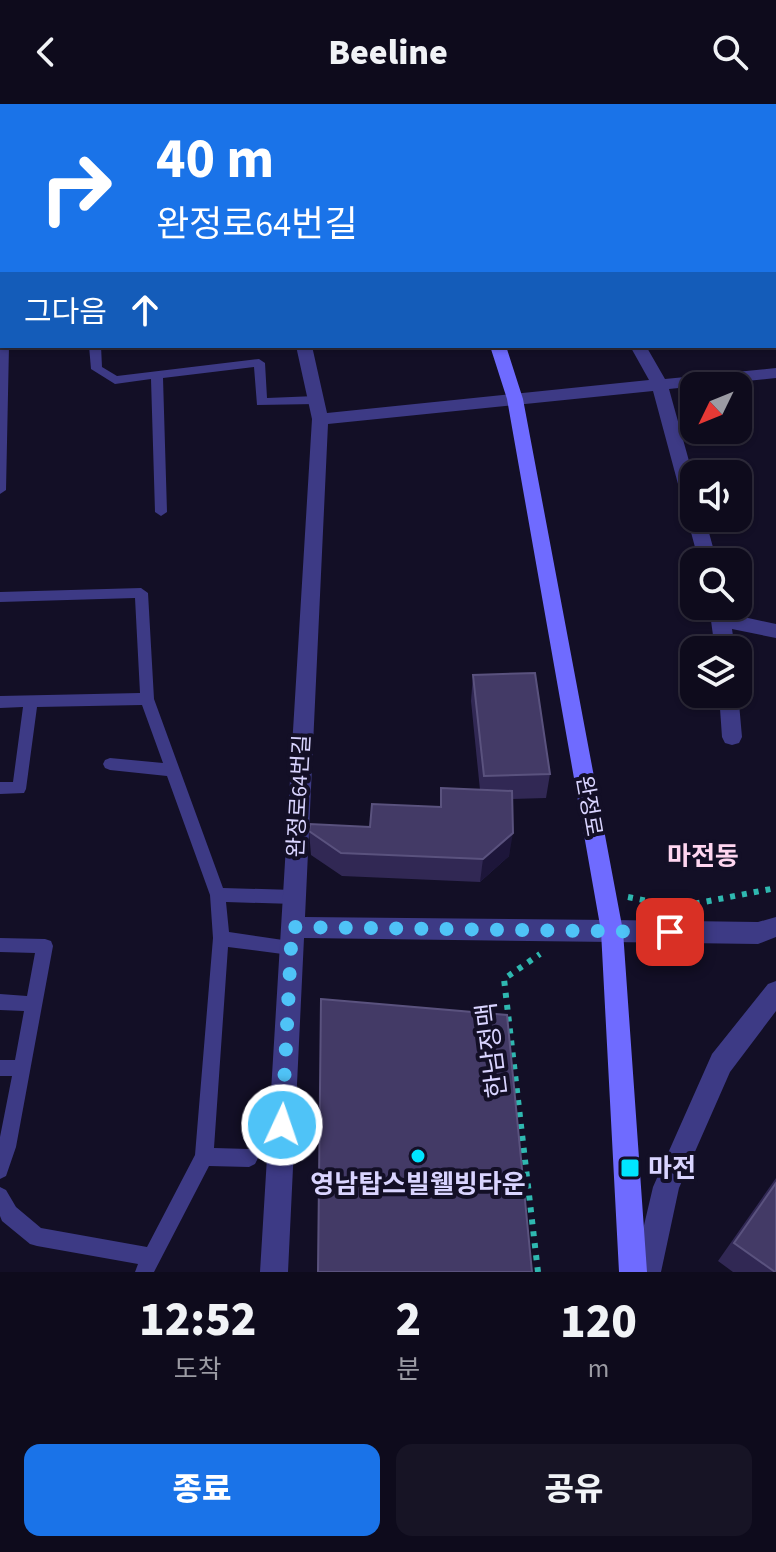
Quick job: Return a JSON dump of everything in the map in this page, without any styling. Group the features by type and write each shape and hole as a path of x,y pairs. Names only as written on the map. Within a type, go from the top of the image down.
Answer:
{"main road":[{"name":"완정로","path":"499,348 515,399 610,920 633,1272"}],"street":[{"name":"완정로64번길","path":"274,1272 318,410 304,348"},
{"path":"639,348 660,385 680,460"},
{"path":"318,410 515,399 776,373"},
{"path":"742,620 776,631"},
{"path":"730,708 732,737"},
{"path":"291,938 574,931 610,920 758,933 776,927"},
{"path":"647,1272 666,1187 721,1063 776,992"}],"lane":[{"path":"0,490 3,348"},
{"path":"95,348 97,369 115,386 157,374 259,363 261,402 318,410"},
{"path":"157,374 161,512"},
{"path":"0,597 141,593 147,699 218,895 221,938 204,1157 148,1264 37,1237 9,1214 0,1196"},
{"path":"0,702 147,699"},
{"path":"0,788 19,789 31,701"},
{"path":"110,764 173,770"},
{"path":"218,895 294,897"},
{"path":"221,938 291,938"},
{"path":"0,945 45,946 0,1170"},
{"path":"0,1002 33,1004"},
{"path":"0,1068 21,1068"},
{"path":"204,1157 249,1158"}],"path":[{"path":"610,920 625,897 679,907 776,888"},
{"name":"한남정맥","path":"538,1272 504,979 574,931"}],"building":[{"path":"535,673 550,774 484,776 473,675"},
{"path":"441,788 512,791 513,833 483,859 341,853 309,831 310,824 370,827 372,804 441,807"},
{"name":"영남탑스빌웰빙타운","path":"321,999 507,1015 532,1272 318,1272"},
{"path":"776,1183 776,1272 775,1272 734,1243"}],"place":[{"name":"영남탑스빌웰빙타운","path":"418,1156"},
{"name":"마전","path":"630,1168"}],"district":[{"name":"마전동","path":"703,856"}],"route":[{"path":"282,1125 292,927 670,932"}]}
